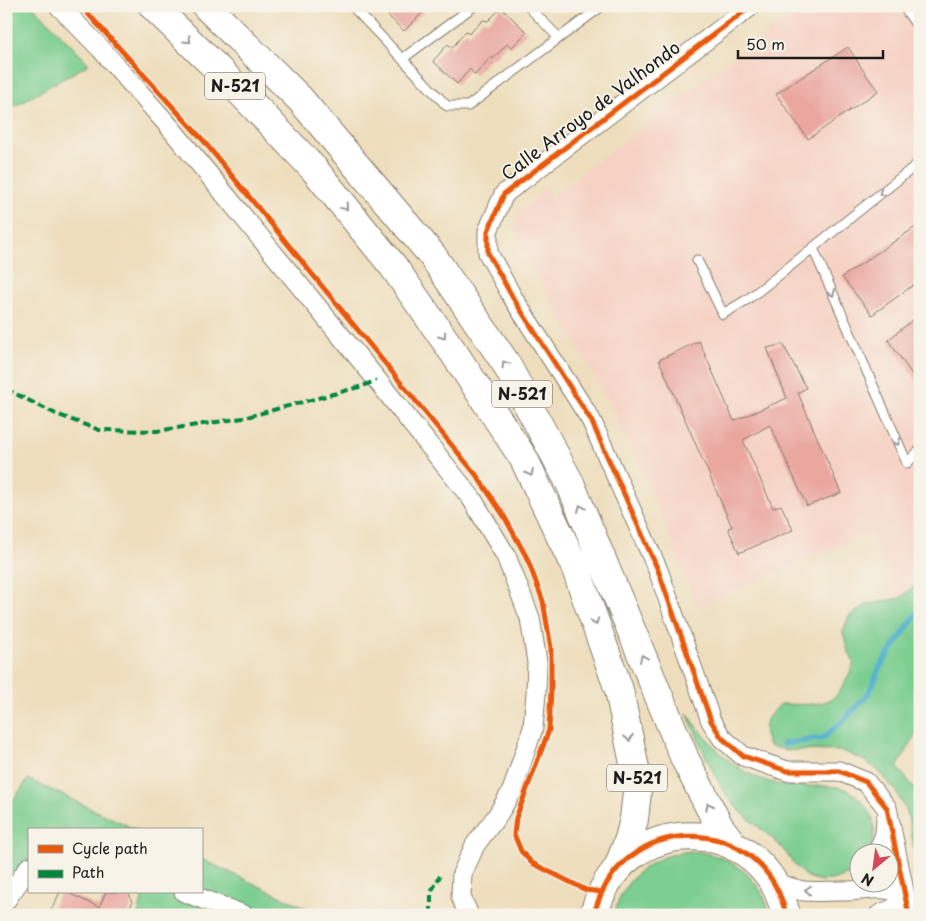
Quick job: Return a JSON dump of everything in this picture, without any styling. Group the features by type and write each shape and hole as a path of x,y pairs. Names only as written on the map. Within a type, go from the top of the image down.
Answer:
{"highway":[{"name":"N-521","path":"153,6 231,82 314,169 387,258 454,353 524,459 576,569 619,690 638,783 634,819 619,865"},
{"name":"N-521","path":"206,6 300,99 432,255 505,362 570,483 685,759 719,826 735,847"},
{"name":"N-521","path":"592,912 608,879 619,865 640,849 653,843 667,838 682,836 711,838 735,847 761,866 774,883 786,915"}],"street":[{"path":"58,6 101,49 168,125 370,372 472,499 506,556 530,618 537,662 533,728 512,791 497,816 475,845 462,874 461,897 469,915"},
{"name":"Calle Arroyo de Valhondo","path":"744,8 504,194 488,231 488,253 513,298 591,420 658,570 711,721 722,738 743,756 786,771 839,771 866,782 887,808 909,915"},
{"path":"881,844 885,834 887,808"},
{"path":"6,900 28,868"},
{"path":"774,883 802,891 843,892 879,887 892,889 905,895 897,907 879,915"},
{"path":"843,892 848,888"},
{"path":"189,894 244,915"}],"lane":[{"path":"352,6 447,106 468,106 602,6"},
{"path":"402,59 474,6"},
{"path":"528,6 560,38"},
{"path":"903,6 920,30"},
{"path":"697,260 723,314 748,299 920,162"},
{"path":"813,248 907,463 920,450"}],"shaded area":[{"path":"806,6 920,6 920,582 900,598 869,533 697,607 655,500 613,410 544,288 513,227 519,213 544,189 551,197 734,57"}],"green space":[{"path":"6,6 33,6 89,64 6,111"},
{"path":"920,582 920,728 897,767 920,795 920,879 907,812 895,790 878,770 863,760 842,751 787,750 769,746 765,727 768,718 781,704 822,703 837,695 854,663 847,648 843,632 849,616 868,604 900,598"},
{"path":"687,713 717,750 745,772 777,784 802,787 835,787 853,794 862,801 874,822 872,844 848,844 848,874 824,881 807,877 769,835 741,812 728,798"},
{"path":"28,779 133,828 28,828 28,869 6,897 6,810"},
{"path":"692,851 719,857 742,870 759,889 766,901 770,915 614,915 618,901 625,889 642,870 653,862 665,857"},
{"path":"202,859 321,915 255,915 244,907 202,892"},
{"path":"140,894 170,894 225,915 138,915 142,900"}],"building":[{"path":"378,6 429,6 404,31"},
{"path":"501,8 527,32 511,48 507,44 493,59 491,57 475,75 470,69 457,84 433,61 448,44 452,48 466,31 469,34 483,20 488,21"},
{"path":"848,47 878,91 808,139 776,94"},
{"path":"920,224 920,280 872,315 842,277"},
{"path":"920,314 920,386 888,340"},
{"path":"699,341 734,421 787,398 767,348 783,344 806,388 798,393 841,493 807,506 770,425 743,440 773,508 781,505 793,530 739,553 728,528 732,527 659,360"},
{"path":"59,894 70,894 99,907 105,894 130,894 132,903 128,915 49,915"}],"waterway":[{"path":"783,744 823,738 841,723 869,693 881,665 920,609"}],"marked path":[{"path":"6,389 56,414 99,430 157,431 243,418 363,386 377,380"},
{"path":"431,915 431,892 440,876"}],"cycle path":[{"path":"81,6 202,139 477,476 504,516 527,558 543,601 551,648 549,730 516,818 514,834 521,851 532,863 586,890 602,892"},
{"path":"751,6 504,194 488,231 488,253 513,298 591,420 658,570 711,721 722,738 743,756 787,771 839,771 866,782 887,808 909,915"},
{"path":"594,915 608,881 631,856 660,841 691,836 722,841 750,856 772,881 786,915"}]}
